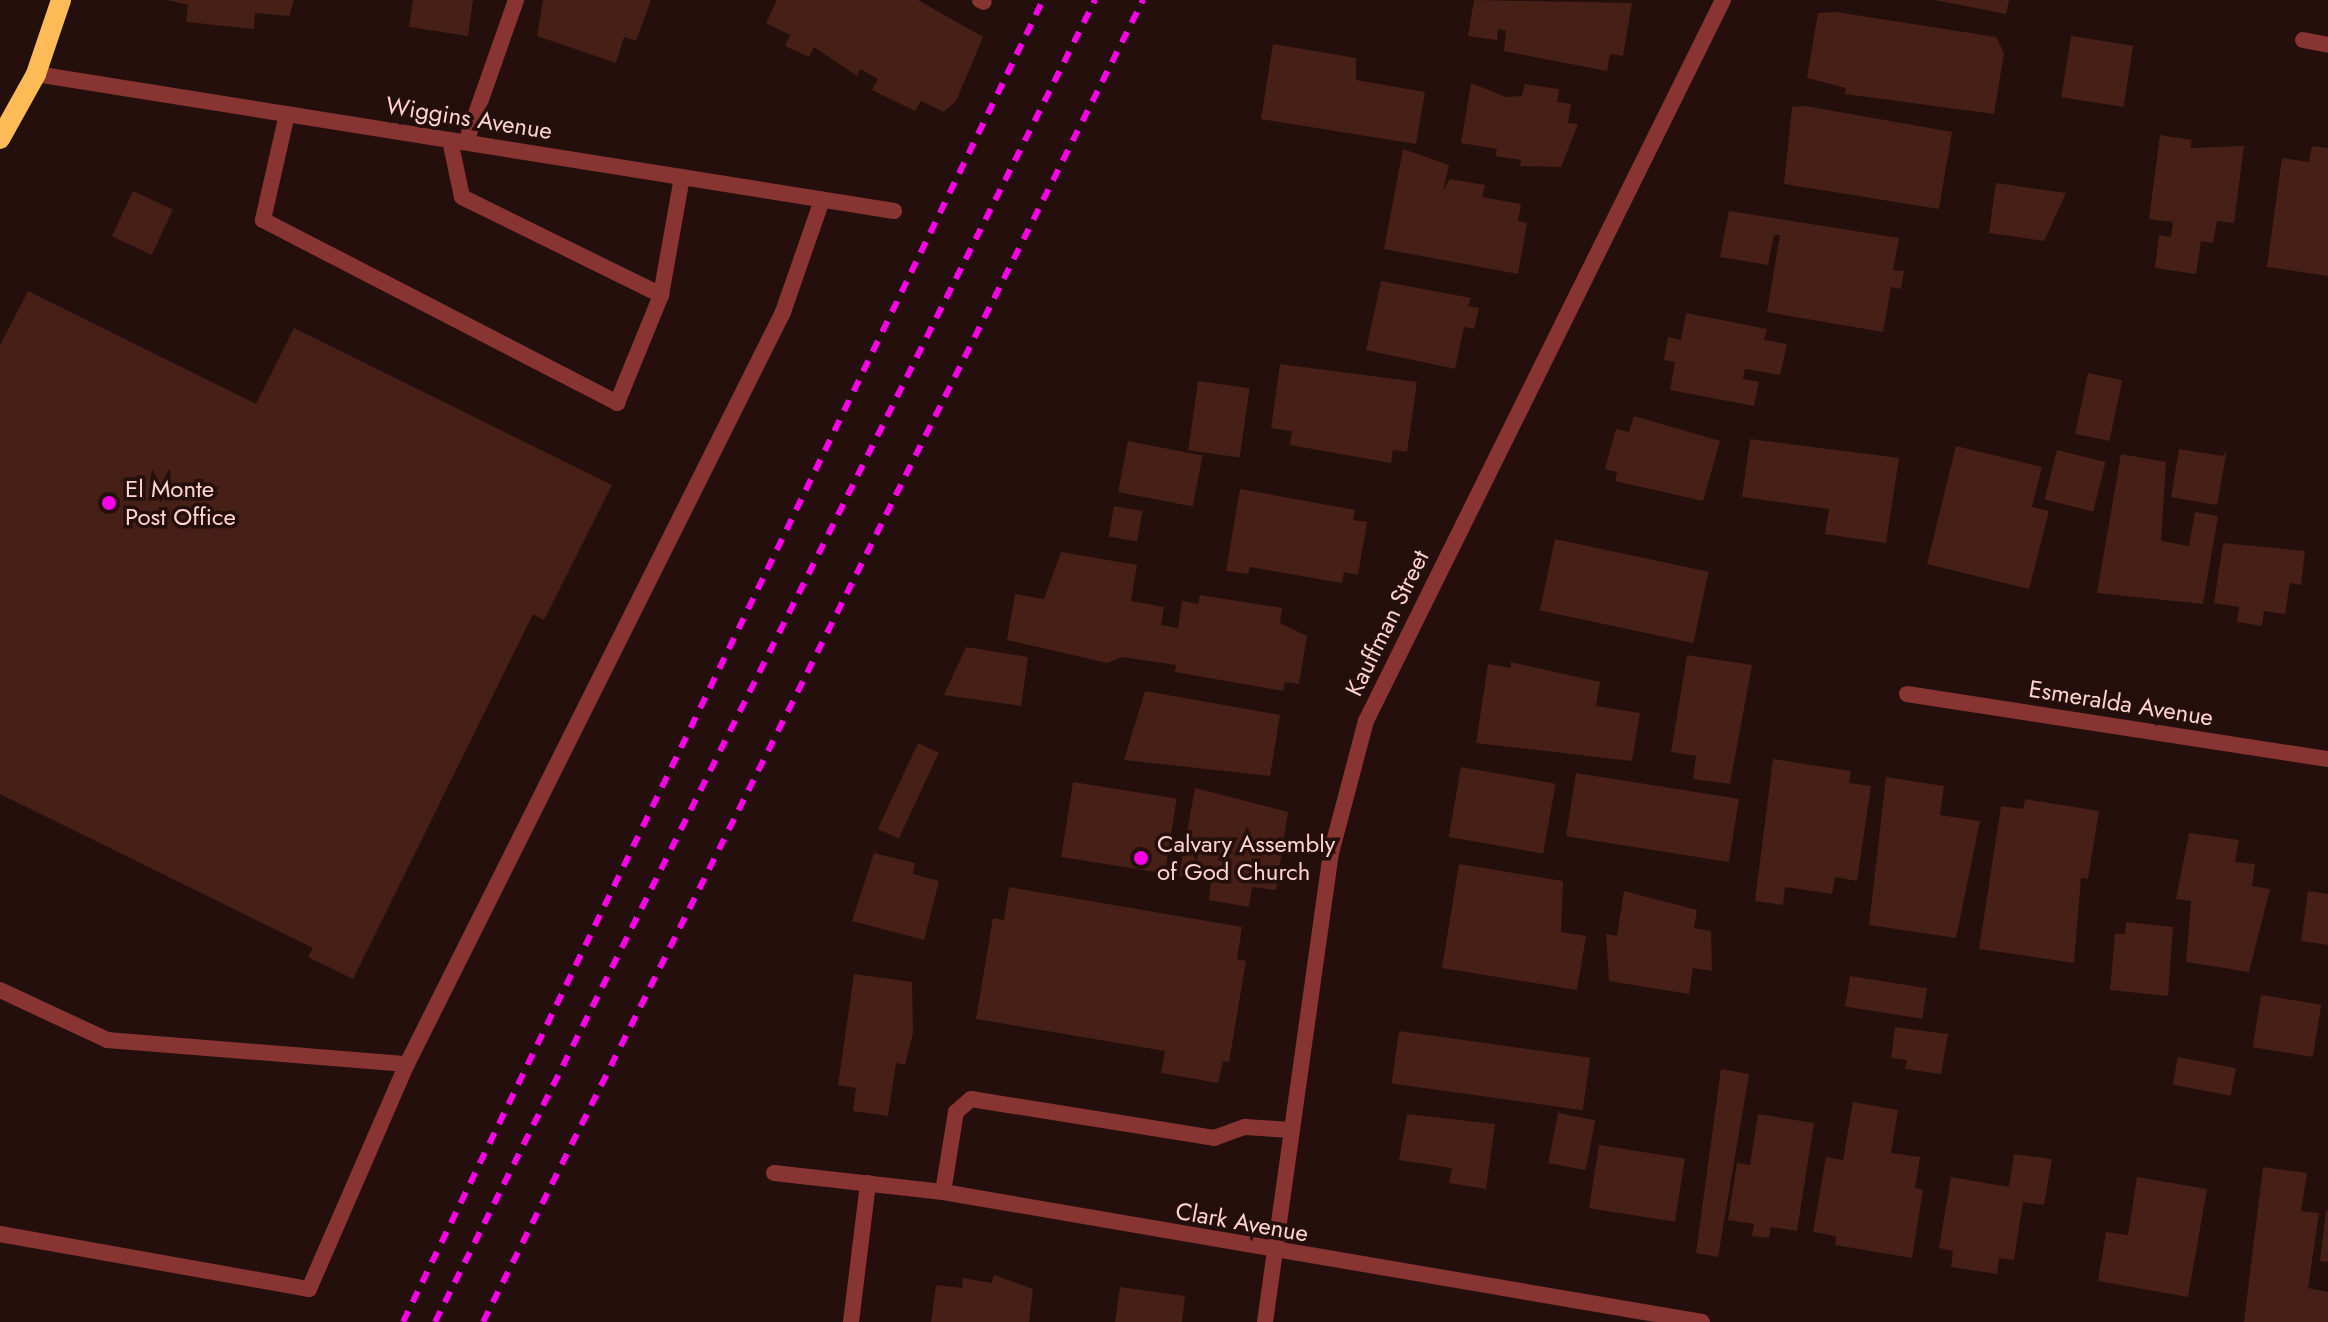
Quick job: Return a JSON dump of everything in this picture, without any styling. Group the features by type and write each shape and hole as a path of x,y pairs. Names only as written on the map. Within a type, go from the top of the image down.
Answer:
{"main road":[{"path":"0,139 36,74 61,0"}],"street":[{"path":"516,0 458,141 462,197 661,295"},
{"name":"Kauffman Street","path":"1265,1322 1330,857 1366,721 1723,0"},
{"path":"2303,40 2328,45"},
{"name":"Wiggins Avenue","path":"36,74 894,211"},
{"path":"287,114 263,220 617,403 661,295 682,177"},
{"path":"0,1234 309,1289 407,1064 783,312 822,200"},
{"name":"Esmeralda Avenue","path":"1907,694 2328,759"},
{"path":"0,990 107,1040 407,1064"},
{"path":"943,1192 956,1112 971,1099 1214,1138 1245,1127 1291,1130"},
{"name":"Clark Avenue","path":"774,1173 943,1192 1275,1253 1702,1322"},
{"path":"851,1322 868,1183"}],"building":[{"path":"167,0 294,0 289,16 255,13 254,29 186,22 188,5"},
{"path":"413,0 473,0 468,36 409,27"},
{"path":"543,0 651,0 636,41 624,37 616,63 537,36"},
{"path":"777,0 918,0 983,37 956,101 944,112 921,101 915,111 872,90 878,79 860,69 857,76 814,47 809,57 785,46 790,35 766,23"},
{"path":"1474,0 1632,3 1623,56 1610,54 1607,71 1504,51 1506,31 1498,29 1497,40 1468,36"},
{"path":"1935,0 2009,0 2006,14"},
{"path":"1836,12 1996,37 2004,53 1994,114 1845,94 1846,88 1807,78 1818,13"},
{"path":"2071,36 2133,46 2124,107 2061,97"},
{"path":"1273,44 1356,58 1356,80 1425,92 1416,144 1261,119"},
{"path":"1471,83 1506,97 1522,96 1525,84 1559,89 1557,102 1571,104 1568,123 1578,124 1561,167 1520,166 1521,160 1495,156 1497,149 1461,143"},
{"path":"1806,106 1952,132 1939,209 1784,184 1792,107"},
{"path":"2160,135 2192,140 2190,148 2244,146 2234,223 2217,221 2213,243 2201,241 2196,274 2155,268 2159,235 2171,237 2173,222 2149,219"},
{"path":"2312,146 2328,148 2328,276 2267,267 2282,158 2309,162"},
{"path":"1403,149 1449,165 1443,191 1450,179 1485,185 1482,197 1521,204 1518,221 1527,223 1518,274 1384,249"},
{"path":"1996,183 2066,193 2044,241 1989,233"},
{"path":"133,191 173,210 152,255 112,236"},
{"path":"1729,211 1899,238 1893,270 1904,271 1901,289 1891,287 1883,332 1767,312 1780,235 1774,235 1768,265 1720,257"},
{"path":"1381,281 1471,298 1468,306 1479,308 1474,329 1464,327 1455,369 1366,350"},
{"path":"28,291 256,404 294,328 612,485 544,620 533,614 353,979 308,957 313,948 0,794 0,345"},
{"path":"1686,313 1767,329 1764,340 1787,344 1780,375 1745,369 1743,379 1759,382 1754,406 1670,390 1675,362 1664,360 1668,337 1681,340"},
{"path":"1280,364 1417,382 1407,452 1393,450 1391,463 1290,445 1292,431 1271,428"},
{"path":"2088,373 2122,380 2109,441 2075,434"},
{"path":"1198,381 1249,388 1240,458 1188,450"},
{"path":"1634,416 1720,441 1703,501 1615,481 1617,472 1605,469 1616,429 1629,432"},
{"path":"1750,439 1899,458 1886,543 1825,534 1829,509 1742,497"},
{"path":"1128,441 1203,456 1193,507 1118,492"},
{"path":"1956,446 2042,467 2032,507 2049,511 2029,589 1927,564"},
{"path":"2179,449 2223,456 2227,450 2217,505 2171,497"},
{"path":"2057,450 2106,462 2093,512 2045,499"},
{"path":"2121,454 2166,462 2161,541 2189,546 2195,512 2218,516 2203,604 2097,593"},
{"path":"1240,489 1355,510 1353,520 1367,522 1358,575 1344,572 1342,583 1250,567 1248,574 1226,571"},
{"path":"1114,506 1143,511 1137,542 1109,537"},
{"path":"1555,539 1709,572 1693,643 1540,610"},
{"path":"2223,543 2305,551 2301,585 2290,583 2285,614 2264,611 2262,626 2237,622 2239,607 2214,603"},
{"path":"1061,552 1137,565 1131,601 1164,607 1161,625 1178,628 1182,601 1198,604 1200,595 1282,608 1280,623 1307,636 1299,684 1285,682 1283,691 1175,672 1176,665 1122,657 1107,663 1007,640 1015,594 1044,599"},
{"path":"966,647 1028,657 1021,706 944,695"},
{"path":"1687,655 1752,665 1730,784 1693,779 1696,756 1671,752"},
{"path":"1511,662 1600,682 1596,706 1640,713 1632,761 1476,743 1488,664 1511,668"},
{"path":"1145,691 1280,715 1270,776 1124,760"},
{"path":"918,743 939,753 899,839 878,829"},
{"path":"1773,759 1851,771 1849,783 1871,786 1857,881 1835,877 1832,894 1785,887 1783,905 1755,901"},
{"path":"1461,767 1556,784 1543,854 1449,837"},
{"path":"1576,773 1739,799 1729,862 1566,836"},
{"path":"1886,777 1944,786 1940,815 1980,821 1956,938 1869,925"},
{"path":"1073,782 1177,798 1165,873 1061,857"},
{"path":"1195,788 1288,812 1276,890 1252,887 1249,907 1209,900 1211,881 1179,876"},
{"path":"2025,799 2099,811 2088,879 2081,878 2074,963 1979,949 2001,806 2023,809"},
{"path":"2189,833 2239,840 2235,862 2255,864 2252,886 2270,889 2249,972 2186,962 2191,901 2176,899"},
{"path":"874,853 915,863 913,874 939,881 924,940 852,921"},
{"path":"1459,864 1563,881 1561,932 1586,936 1577,990 1442,968"},
{"path":"1009,887 1242,927 1237,959 1246,961 1229,1062 1223,1061 1218,1083 1161,1073 1165,1051 976,1019 993,918 1004,920"},
{"path":"1624,891 1697,910 1694,928 1711,931 1712,971 1693,968 1689,994 1609,981 1606,934 1617,936"},
{"path":"2308,891 2328,894 2328,945 2301,941"},
{"path":"2126,922 2173,927 2168,996 2110,990 2115,934 2125,934"},
{"path":"854,974 912,982 913,1033 905,1065 896,1063 888,1116 853,1111 856,1088 838,1085"},
{"path":"1850,976 1927,988 1922,1019 1845,1007"},
{"path":"2261,995 2321,1005 2313,1057 2253,1047"},
{"path":"1895,1027 1948,1034 1941,1074 1905,1069 1907,1060 1891,1058"},
{"path":"1399,1031 1590,1058 1583,1110 1392,1083"},
{"path":"2178,1057 2236,1068 2231,1096 2173,1084"},
{"path":"1721,1069 1749,1074 1718,1257 1696,1253"},
{"path":"1853,1102 1898,1110 1891,1153 1920,1157 1915,1188 1923,1190 1912,1258 1835,1245 1836,1236 1813,1232 1826,1157 1843,1160"},
{"path":"1558,1113 1595,1120 1586,1170 1548,1163"},
{"path":"1407,1114 1495,1124 1486,1189 1449,1183 1452,1168 1399,1160"},
{"path":"1758,1114 1814,1123 1797,1231 1771,1227 1769,1238 1752,1236 1754,1224 1728,1220 1737,1163 1750,1165"},
{"path":"1599,1145 1685,1159 1675,1222 1589,1208"},
{"path":"2014,1154 2052,1159 2044,1205 2023,1202 2014,1260 1999,1258 1997,1274 1951,1267 1953,1251 1939,1248 1951,1177 2009,1187"},
{"path":"2263,1167 2307,1173 2301,1211 2319,1213 2308,1288 2328,1292 2328,1322 2244,1322"},
{"path":"2137,1177 2207,1189 2188,1297 2098,1281 2106,1232 2128,1235"},
{"path":"2328,1211 2328,1262 2320,1261"},
{"path":"994,1275 1033,1289 1029,1322 931,1322 936,1285 962,1288 963,1278 992,1283"},
{"path":"1120,1287 1185,1296 1182,1322 1115,1322"}],"railway":[{"path":"403,1322 1043,0"},
{"path":"435,1322 1095,0"},
{"path":"483,1322 1143,0"}],"place":[{"name":"El Monte Post Office","path":"109,503"},
{"name":"Calvary Assembly of God Church","path":"1141,858"}]}
